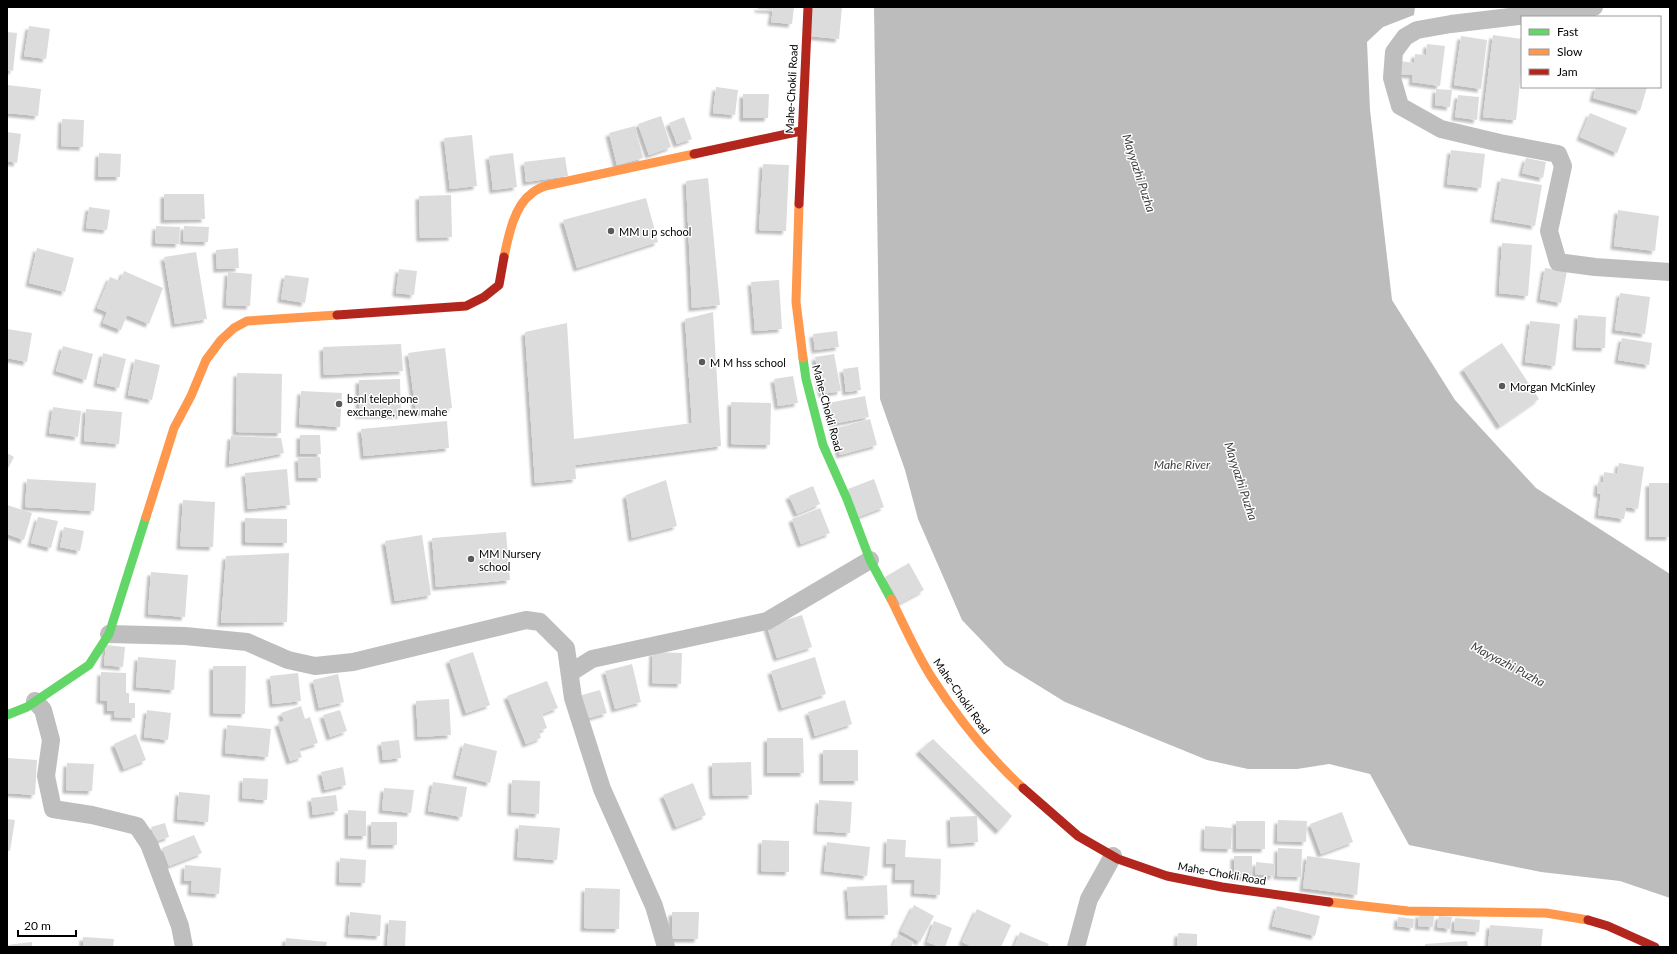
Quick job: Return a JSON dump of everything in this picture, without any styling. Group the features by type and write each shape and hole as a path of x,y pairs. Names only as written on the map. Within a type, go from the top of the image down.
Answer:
{"street":[{"name":"Mahe-Chokli Road","path":"808,7 796,302 806,379 823,445 847,499 870,560 931,677 968,728 1011,777 1043,807 1078,836 1113,856 1167,876 1222,887 1340,904 1408,911 1546,913 1580,918 1608,926 1655,947"},
{"path":"1594,7 1451,24 1416,30 1405,37 1394,52 1392,78 1400,106 1441,129 1500,143 1558,154 1563,166 1549,231 1558,262 1595,267 1670,272"},
{"path":"7,715 27,707 89,665 109,634 174,428 191,396 206,360 221,340 234,328 246,321 466,306 484,297 499,285 508,237 518,210 530,194 545,186 802,131"},
{"path":"570,673 592,660 767,621 870,560"},
{"path":"109,634 185,636 247,642 288,660 315,666 353,662 526,620 540,622 566,648 573,698 602,789 654,906 666,947"},
{"path":"35,701 43,710 51,740 46,776 53,809 92,815 137,826 149,844 180,926 184,947"},
{"path":"1076,947 1089,899 1113,856"}],"water":[{"name":"Mahe River","path":"874,7 1415,7 1414,15 1383,27 1367,42 1370,110 1392,300 1455,400 1536,488 1670,574 1670,898 1620,881 1541,872 1409,845 1370,774 1329,764 1297,769 1248,769 1207,760 1065,702 1005,665 962,620 918,519 905,470 880,399"}],"building":[{"path":"758,7 794,7 792,24 771,22 773,10 758,9"},
{"path":"812,7 842,7 839,39 809,36"},
{"path":"29,26 50,29 46,59 24,56"},
{"path":"7,32 17,33 13,71 7,70"},
{"path":"1493,35 1521,39 1521,73 1516,120 1483,117"},
{"path":"1461,36 1487,40 1481,89 1454,85"},
{"path":"1427,44 1445,46 1440,86 1412,82 1413,75 1400,74 1401,61 1414,63 1415,54 1426,55"},
{"path":"7,85 41,89 38,116 7,113"},
{"path":"716,87 738,90 735,115 713,113"},
{"path":"1596,88 1647,88 1640,111 1593,98"},
{"path":"1436,89 1452,90 1450,107 1435,105"},
{"path":"743,94 769,94 768,118 743,118"},
{"path":"1458,95 1479,97 1477,120 1455,117"},
{"path":"1590,113 1627,128 1617,153 1580,137"},
{"path":"661,116 671,147 649,155 638,124"},
{"path":"684,117 692,139 677,144 669,123"},
{"path":"62,119 84,120 83,147 61,146"},
{"path":"635,126 643,158 617,165 609,133"},
{"path":"7,132 21,134 17,163 7,161"},
{"path":"472,135 477,186 450,189 444,138"},
{"path":"1451,150 1485,154 1481,188 1447,184"},
{"path":"99,153 121,154 120,177 98,177"},
{"path":"513,153 517,187 493,190 489,156"},
{"path":"565,157 568,176 526,182 524,162"},
{"path":"1526,158 1546,162 1543,178 1522,173"},
{"path":"763,164 789,165 786,231 759,230"},
{"path":"708,178 720,305 692,308 686,181"},
{"path":"1501,178 1542,185 1535,226 1494,219"},
{"path":"164,194 204,194 205,219 164,220"},
{"path":"451,195 452,237 420,238 419,196"},
{"name":"MM u p school","path":"646,198 658,242 577,268 563,220"},
{"path":"89,207 110,210 107,230 86,228"},
{"path":"1618,210 1659,216 1655,251 1614,246"},
{"path":"156,226 180,227 179,244 155,243"},
{"path":"184,226 209,227 208,242 183,241"},
{"path":"1502,243 1532,245 1528,296 1499,293"},
{"path":"37,248 74,258 65,292 29,283"},
{"path":"238,248 239,268 217,269 216,250"},
{"path":"196,252 207,319 175,324 164,257"},
{"path":"1545,268 1567,271 1561,303 1540,299"},
{"path":"399,269 417,271 414,295 396,293"},
{"path":"124,271 163,288 149,324 127,315 121,330 103,323 107,312 97,308 110,277 120,281"},
{"path":"228,272 252,274 250,306 226,305"},
{"path":"285,275 309,278 305,303 281,299"},
{"path":"779,280 782,329 755,331 751,282"},
{"path":"1620,293 1650,297 1645,334 1615,330"},
{"path":"713,312 721,446 575,465 576,479 535,483 525,332 567,323 574,439 692,423 685,319"},
{"path":"1578,315 1606,317 1605,348 1576,347"},
{"path":"1530,321 1560,324 1555,366 1525,362"},
{"path":"7,329 32,333 27,362 7,358"},
{"path":"837,331 839,347 815,350 813,334"},
{"path":"1622,338 1652,343 1649,365 1618,360"},
{"path":"1502,343 1539,399 1500,426 1463,369"},
{"path":"401,344 403,371 324,375 323,347"},
{"path":"63,346 93,354 86,380 56,371"},
{"path":"445,348 452,408 416,413 408,353"},
{"path":"103,353 126,359 119,388 97,383"},
{"path":"834,354 841,391 822,394 815,357"},
{"path":"135,359 160,365 152,400 128,395"},
{"path":"858,367 861,390 846,392 843,369"},
{"path":"237,373 282,374 281,433 236,432"},
{"path":"793,376 798,403 778,406 774,379"},
{"path":"400,379 401,415 359,415 359,380"},
{"path":"301,391 342,393 340,427 299,424"},
{"path":"865,396 869,417 832,424 828,403"},
{"path":"731,402 771,403 770,445 731,444"},
{"path":"53,407 81,411 78,437 49,433"},
{"path":"86,409 122,412 119,444 84,441"},
{"path":"870,419 877,445 840,455 833,429"},
{"path":"447,421 449,448 364,456 361,429"},
{"path":"300,435 320,435 321,454 300,454"},
{"path":"231,436 281,438 284,453 229,464"},
{"path":"7,453 14,457 7,470"},
{"path":"320,457 321,478 299,478 298,458"},
{"path":"1619,463 1644,467 1638,509 1626,507 1624,519 1598,515 1601,494 1597,493 1598,482 1603,482 1604,472 1617,474"},
{"path":"287,469 290,505 248,509 245,473"},
{"path":"27,479 96,483 94,511 25,507"},
{"path":"874,479 884,507 858,517 848,489"},
{"path":"666,480 677,526 632,538 626,495"},
{"path":"1649,483 1670,483 1670,537 1649,537"},
{"path":"813,486 820,504 797,514 789,496"},
{"path":"183,500 215,502 213,547 180,546"},
{"path":"7,505 32,513 24,540 7,534"},
{"path":"820,508 830,533 801,544 792,519"},
{"path":"38,517 58,521 51,548 31,543"},
{"path":"245,518 287,519 287,543 245,542"},
{"path":"64,527 84,531 80,551 60,547"},
{"name":"MM Nursery school","path":"506,532 510,580 436,587 432,538"},
{"path":"422,535 431,595 395,601 385,541"},
{"path":"289,553 287,622 221,623 226,556"},
{"path":"909,563 924,590 900,603 885,577"},
{"path":"151,572 188,575 185,617 148,614"},
{"path":"802,615 812,647 777,658 767,626"},
{"path":"106,645 125,647 123,667 104,665"},
{"path":"473,652 490,705 466,713 449,660"},
{"path":"653,652 682,653 681,684 652,683"},
{"path":"138,657 176,660 174,690 136,687"},
{"path":"815,657 826,694 782,708 771,671"},
{"path":"632,664 641,702 615,709 605,671"},
{"path":"213,666 246,666 245,714 213,713"},
{"path":"101,672 126,673 126,693 129,693 129,703 135,703 135,718 114,717 115,711 107,711 107,701 100,700"},
{"path":"298,673 301,701 273,704 270,676"},
{"path":"338,674 344,702 319,708 313,680"},
{"path":"547,681 558,708 542,714 547,728 539,731 541,738 526,744 507,696"},
{"path":"600,690 607,713 582,720 575,697"},
{"path":"449,699 451,735 418,737 416,701"},
{"path":"845,700 852,724 815,736 808,712"},
{"path":"301,706 305,719 310,717 318,743 299,749 302,757 290,761 278,723 284,721 281,713"},
{"path":"147,710 171,713 168,740 144,737"},
{"path":"340,710 347,731 330,737 323,715"},
{"path":"227,725 271,729 268,757 225,753"},
{"path":"136,734 146,760 124,769 114,744"},
{"path":"767,738 803,738 804,773 767,773"},
{"path":"933,739 1012,816 999,831 919,751"},
{"path":"399,740 401,758 383,760 381,742"},
{"path":"464,743 497,751 490,783 456,775"},
{"path":"823,750 858,750 858,781 823,781"},
{"path":"7,758 37,760 35,795 7,793"},
{"path":"751,762 752,795 713,796 712,763"},
{"path":"67,763 94,764 92,791 66,790"},
{"path":"343,767 346,785 325,790 321,772"},
{"path":"243,778 268,779 267,800 242,798"},
{"path":"512,780 540,781 539,814 511,812"},
{"path":"433,782 467,787 462,817 428,811"},
{"path":"693,783 706,815 676,827 663,795"},
{"path":"384,788 414,790 411,813 382,810"},
{"path":"179,792 210,795 208,822 177,819"},
{"path":"336,795 338,811 313,815 311,798"},
{"path":"819,800 852,802 850,833 817,831"},
{"path":"348,810 366,811 366,836 348,836"},
{"path":"1342,812 1353,842 1321,854 1310,824"},
{"path":"977,816 978,842 951,844 950,817"},
{"path":"7,819 15,820 10,851 7,850"},
{"path":"1278,820 1307,821 1306,842 1277,841"},
{"path":"1236,821 1265,821 1265,849 1236,849"},
{"path":"371,822 397,822 397,845 371,845"},
{"path":"165,823 169,837 156,841 151,827"},
{"path":"519,825 560,828 557,860 517,857"},
{"path":"1205,826 1232,828 1231,849 1204,848"},
{"path":"194,835 202,853 169,866 162,848"},
{"path":"887,839 906,840 905,857 941,859 940,895 914,893 915,880 895,880 896,864 886,864"},
{"path":"762,840 789,841 789,872 761,871"},
{"path":"827,842 870,847 867,876 824,871"},
{"path":"1278,848 1302,849 1301,877 1277,876"},
{"path":"1234,856 1252,856 1252,877 1234,877"},
{"path":"1307,856 1360,863 1357,895 1303,888"},
{"path":"340,858 366,860 365,883 339,882"},
{"path":"1256,862 1275,864 1274,876 1255,874"},
{"path":"185,865 221,868 219,894 191,892 192,881 184,881"},
{"path":"887,885 888,915 849,916 847,887"},
{"path":"585,888 620,889 619,929 584,928"},
{"path":"914,905 934,916 920,942 901,931"},
{"path":"1277,906 1320,916 1315,936 1272,926"},
{"path":"977,909 1011,925 1001,947 973,947 962,942"},
{"path":"350,912 381,915 380,936 348,934"},
{"path":"672,912 699,912 698,939 672,939"},
{"path":"1419,914 1434,916 1433,927 1418,926"},
{"path":"1439,916 1452,917 1450,929 1437,927"},
{"path":"1398,917 1414,919 1413,928 1397,926"},
{"path":"1455,918 1480,920 1479,932 1454,930"},
{"path":"389,920 406,921 405,947 387,947"},
{"path":"934,921 952,928 945,947 940,947 927,942"},
{"path":"1490,925 1543,929 1541,947 1488,947"},
{"path":"1020,932 1049,944 1047,947 1014,947"},
{"path":"1178,933 1197,934 1197,947 1177,947"},
{"path":"898,935 913,942 911,947 892,947"},
{"path":"83,937 114,939 113,947 83,947"},
{"path":"286,938 327,942 326,947 285,947"},
{"path":"1467,941 1468,947 1425,947 1425,944"},
{"path":"32,942 32,947 7,947 7,945"}],"traffic: fast":[{"path":"803,358 806,379 823,445 847,499 870,560 891,599"},
{"path":"7,715 27,707 89,665 109,634 146,517"}],"traffic: slow":[{"path":"504,257 516,214 525,199 538,189 545,186 694,154"},
{"path":"799,204 796,302 803,358"},
{"path":"146,517 174,428 191,396 206,360 221,340 234,328 247,321 337,315"},
{"path":"891,599 910,639 942,693 985,749 1023,788"},
{"path":"1329,902 1408,911 1546,913 1588,920"}],"traffic: jam":[{"path":"799,204 808,7"},
{"path":"694,154 801,131"},
{"path":"337,315 466,306 484,297 499,285 504,257"},
{"path":"1023,788 1078,836 1118,859 1167,876 1222,887 1329,902"},
{"path":"1588,920 1608,926 1655,947"}],"place":[{"name":"MM u p school","path":"611,231"},
{"name":"M M hss school","path":"702,362"},
{"name":"Morgan McKinley","path":"1502,386"},
{"name":"bsnl telephone exchange, new mahe","path":"339,404"},
{"name":"MM Nursery school","path":"471,559"}],"water label":[{"name":"Mayyazhi Puzha","path":"1139,173"},
{"name":"Mayyazhi Puzha","path":"1241,481"},
{"name":"Mayyazhi Puzha","path":"1508,664"}]}
